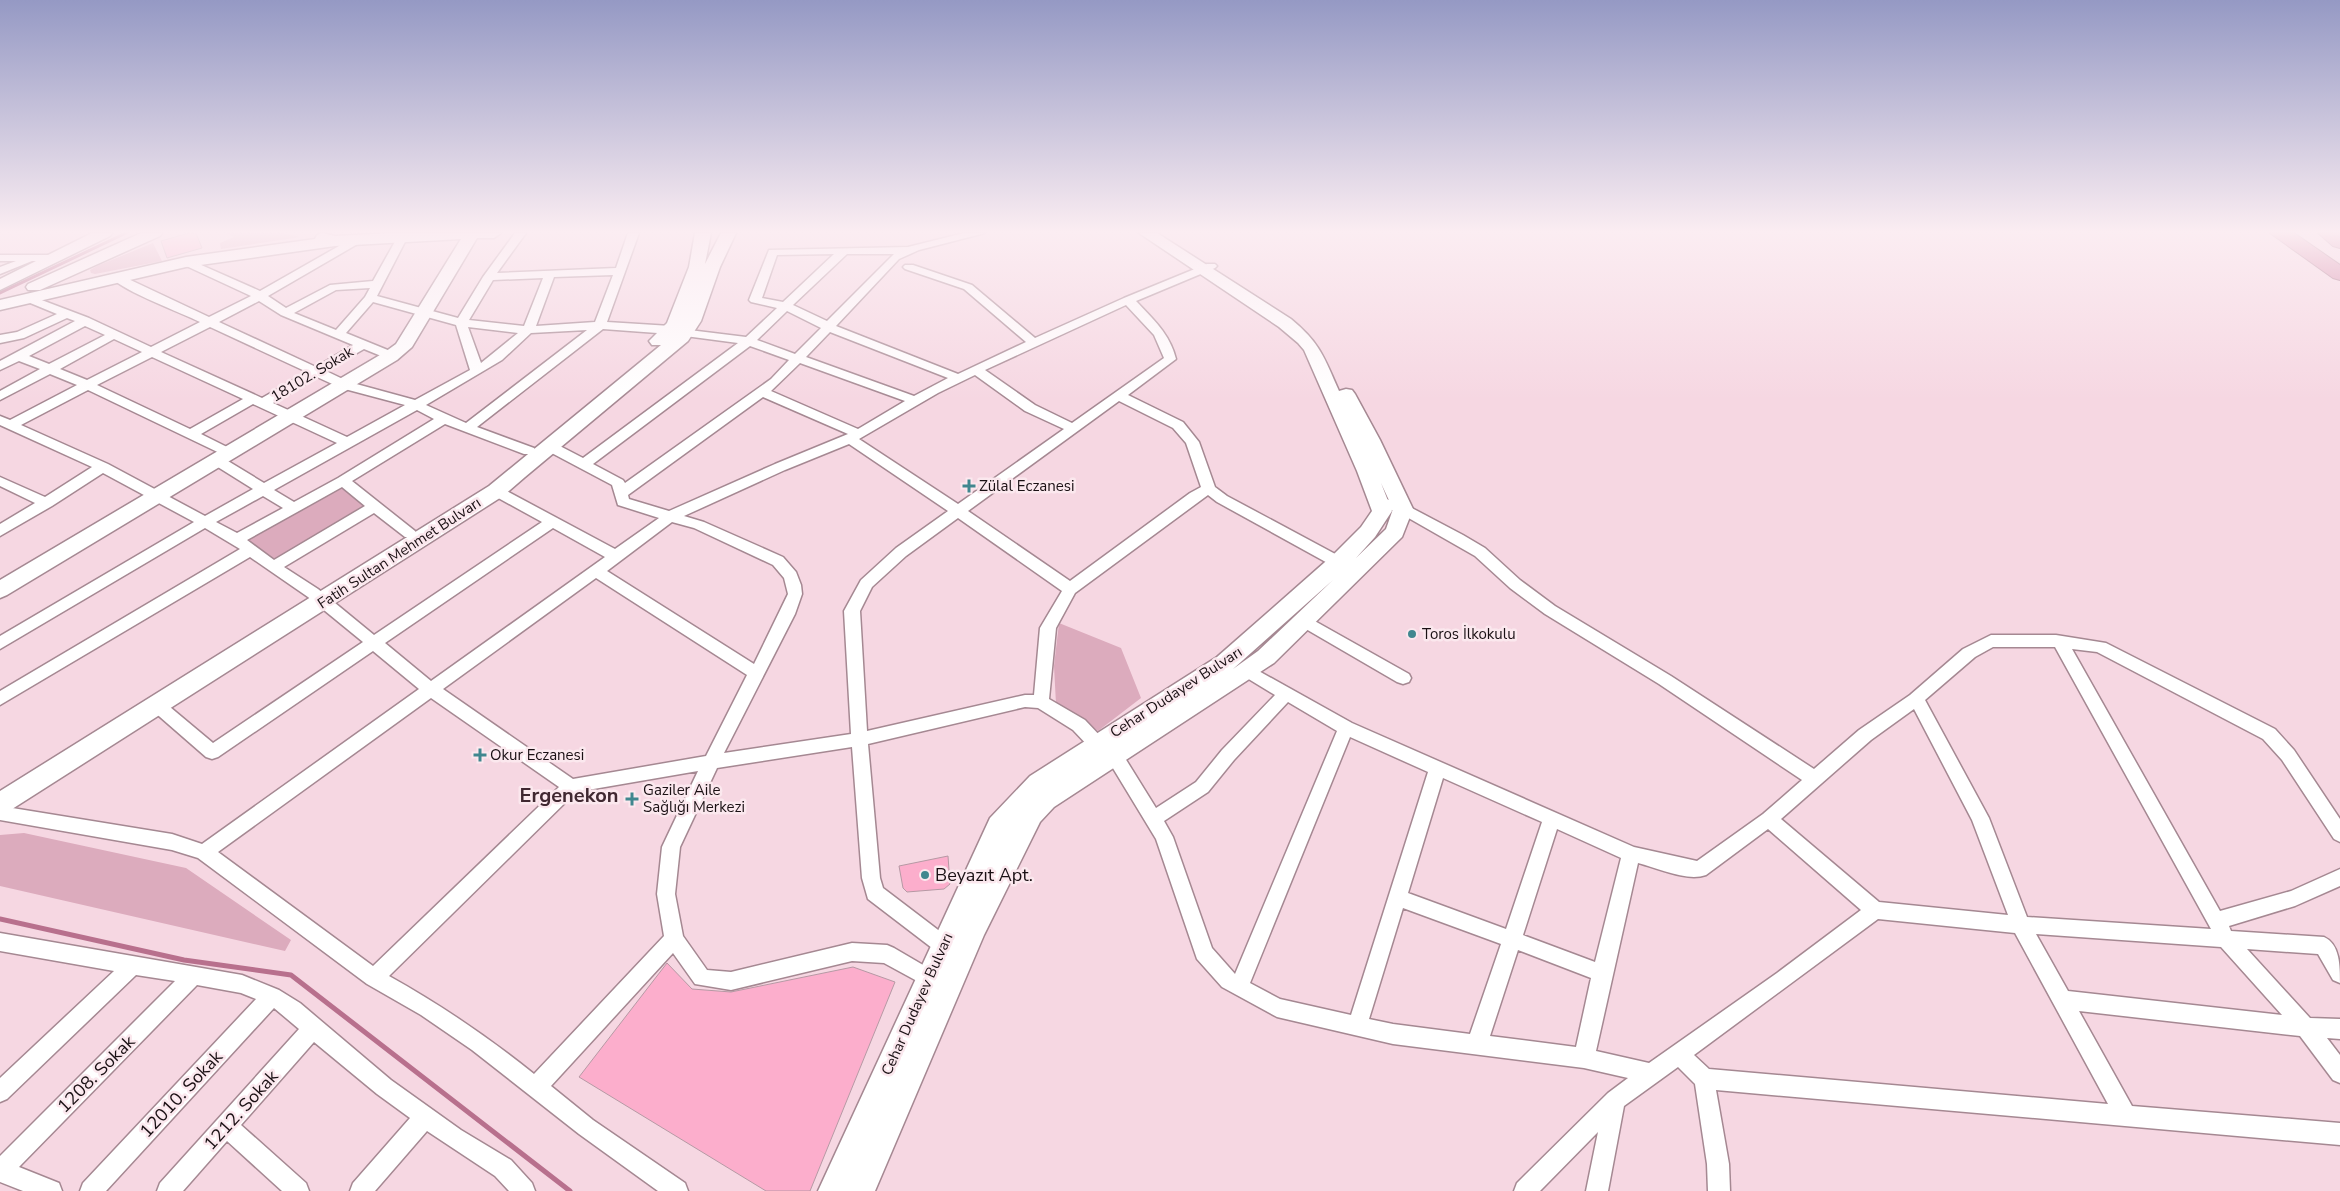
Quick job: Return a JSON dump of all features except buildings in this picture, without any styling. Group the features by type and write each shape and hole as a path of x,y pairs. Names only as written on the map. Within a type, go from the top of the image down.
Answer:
{"street":[{"path":"0,304 34,289"},
{"path":"0,304 70,289"},
{"path":"140,289 345,385 415,404 444,419 529,451"},
{"path":"244,289 260,296 284,313 391,356"},
{"path":"5,423 90,385 273,289"},
{"path":"284,313 329,289"},
{"path":"338,335 370,298 375,289"},
{"path":"0,590 291,418 391,356 404,347 439,289"},
{"path":"461,323 482,289"},
{"path":"0,643 205,522 498,358 528,330 544,289"},
{"path":"467,428 600,325 613,289"},
{"name":"Fatih Sultan Mehmet Bulvarı","path":"0,789 496,491 669,350 678,331 691,289"},
{"name":"Fatih Sultan Mehmet Bulvarı","path":"0,804 158,706 494,479 693,321 704,289"},
{"path":"759,289 755,300 785,306 829,327 958,378"},
{"path":"584,464 749,341 804,289"},
{"path":"621,493 775,382 865,289"},
{"path":"970,289 1034,342"},
{"path":"204,852 669,517 780,466 855,436 958,378 1034,342 1156,289"},
{"path":"1236,289 1285,323 1304,339 1316,358 1380,502 1403,510 1458,538 1480,552 1515,584 1550,610 1665,680 1815,779"},
{"path":"1244,289 1301,320 1316,334 1371,440 1403,510"},
{"path":"27,298 85,321 348,443"},
{"path":"370,298 461,323 528,330 600,325 678,331 749,341 916,401"},
{"path":"943,945 875,893 872,878 854,674 852,611 866,584 901,552 1170,359 1168,348 1161,335 1128,300"},
{"path":"0,339 20,335 67,314"},
{"path":"0,366 85,321"},
{"path":"461,323 477,371"},
{"path":"0,396 113,335"},
{"name":"18102. Sokak","path":"192,434 317,372 362,345"},
{"path":"19,356 90,385 192,434 265,490 295,509"},
{"path":"975,370 1030,408 1073,428"},
{"path":"762,392 855,436 1053,575 1070,589"},
{"path":"1118,396 1155,412 1178,426 1192,442 1209,489 1222,499 1347,567"},
{"path":"238,540 343,481 444,419"},
{"path":"5,423 103,467 238,540 273,567 318,597 430,689 571,786"},
{"path":"551,447 618,483 623,502 699,525 778,561 790,576 795,594 671,847 666,894 674,939 702,978 731,982 852,952 887,954 928,978"},
{"path":"0,531 103,467"},
{"path":"0,480 47,503"},
{"path":"343,481 410,534"},
{"path":"1042,702 1048,628 1070,589 1195,496 1209,489"},
{"path":"496,491 616,556"},
{"name":"Cehar Dudayev Bulvarı","path":"833,1191 998,825 1022,798 1039,783 1106,750 1248,671 1266,657 1304,621 1347,567 1382,511 1380,502"},
{"path":"273,567 376,506"},
{"name":"Cehar Dudayev Bulvarı","path":"859,1191 973,930 1031,815 1046,800 1106,750 1225,663 1347,567 1396,532 1403,510"},
{"path":"158,706 212,752 376,643 552,522"},
{"path":"0,700 250,550"},
{"path":"596,571 756,673"},
{"path":"1304,621 1403,678"},
{"path":"1248,671 1346,728 1438,767 1631,854 1686,868 1700,869 1769,819 1865,735 1916,699 1969,653 1991,641 2060,642 2100,647 2269,734 2288,755 2340,834"},
{"path":"2060,642 2226,939 2279,996 2340,1073"},
{"path":"1153,819 1176,806 1202,787 1228,756 1287,693"},
{"path":"1916,699 1929,717 1971,804 1980,818 2021,925 2124,1114"},
{"path":"374,978 571,786 861,739 1025,701 1042,702 1079,725 1106,750 1153,819 1164,837 1204,953 1229,981 1277,1008 1393,1034 1584,1058 1651,1074"},
{"path":"1240,987 1346,728"},
{"path":"1357,1026 1438,767"},
{"path":"0,813 172,842 204,852 374,978 428,1008 479,1043 586,1127 677,1191"},
{"path":"1477,1044 1552,818"},
{"path":"1769,819 1875,910 2021,925 2324,946 2340,974"},
{"path":"1584,1058 1602,973 1631,854"},
{"path":"2216,921 2295,898 2340,877"},
{"path":"1397,897 1602,973"},
{"path":"1525,1191 1615,1100 1875,910"},
{"path":"536,1087 674,939"},
{"path":"0,942 192,977 242,984 272,996 294,1010 313,1029 384,1087 425,1117 503,1168 524,1191"},
{"path":"0,1092 132,966"},
{"name":"1208. Sokak","path":"0,1171 192,977"},
{"name":"12010. Sokak","path":"91,1191 272,996"},
{"path":"2062,1000 2305,1027 2340,1029"},
{"name":"1212. Sokak","path":"168,1191 313,1029"},
{"path":"1679,1054 1704,1079 1718,1164 1719,1191"},
{"path":"1704,1079 2340,1134"},
{"path":"1597,1191 1615,1100"},
{"path":"361,1191 425,1117"},
{"path":"227,1126 298,1191"},
{"path":"0,1171 51,1191"}],"shaded area":[{"path":"344,488 367,509 273,564 241,544 333,490"},
{"path":"1059,623 1121,648 1141,698 1098,731 1056,704 1054,666"},
{"path":"24,833 186,868 291,940 285,951 0,886 0,835"}],"waterway":[{"path":"0,293 9,289"},
{"path":"0,919 184,960 291,975 570,1191"}],"place":[{"name":"Zülal Eczanesi","path":"969,486"},
{"name":"Toros İlkokulu","path":"1412,634"},
{"name":"Okur Eczanesi","path":"480,755"},
{"name":"Gaziler Aile Sağlığı Merkezi","path":"632,799"},
{"name":"Beyazıt Apt.","path":"925,875"}],"district":[{"name":"Ergenekon","path":"569,795"}]}
